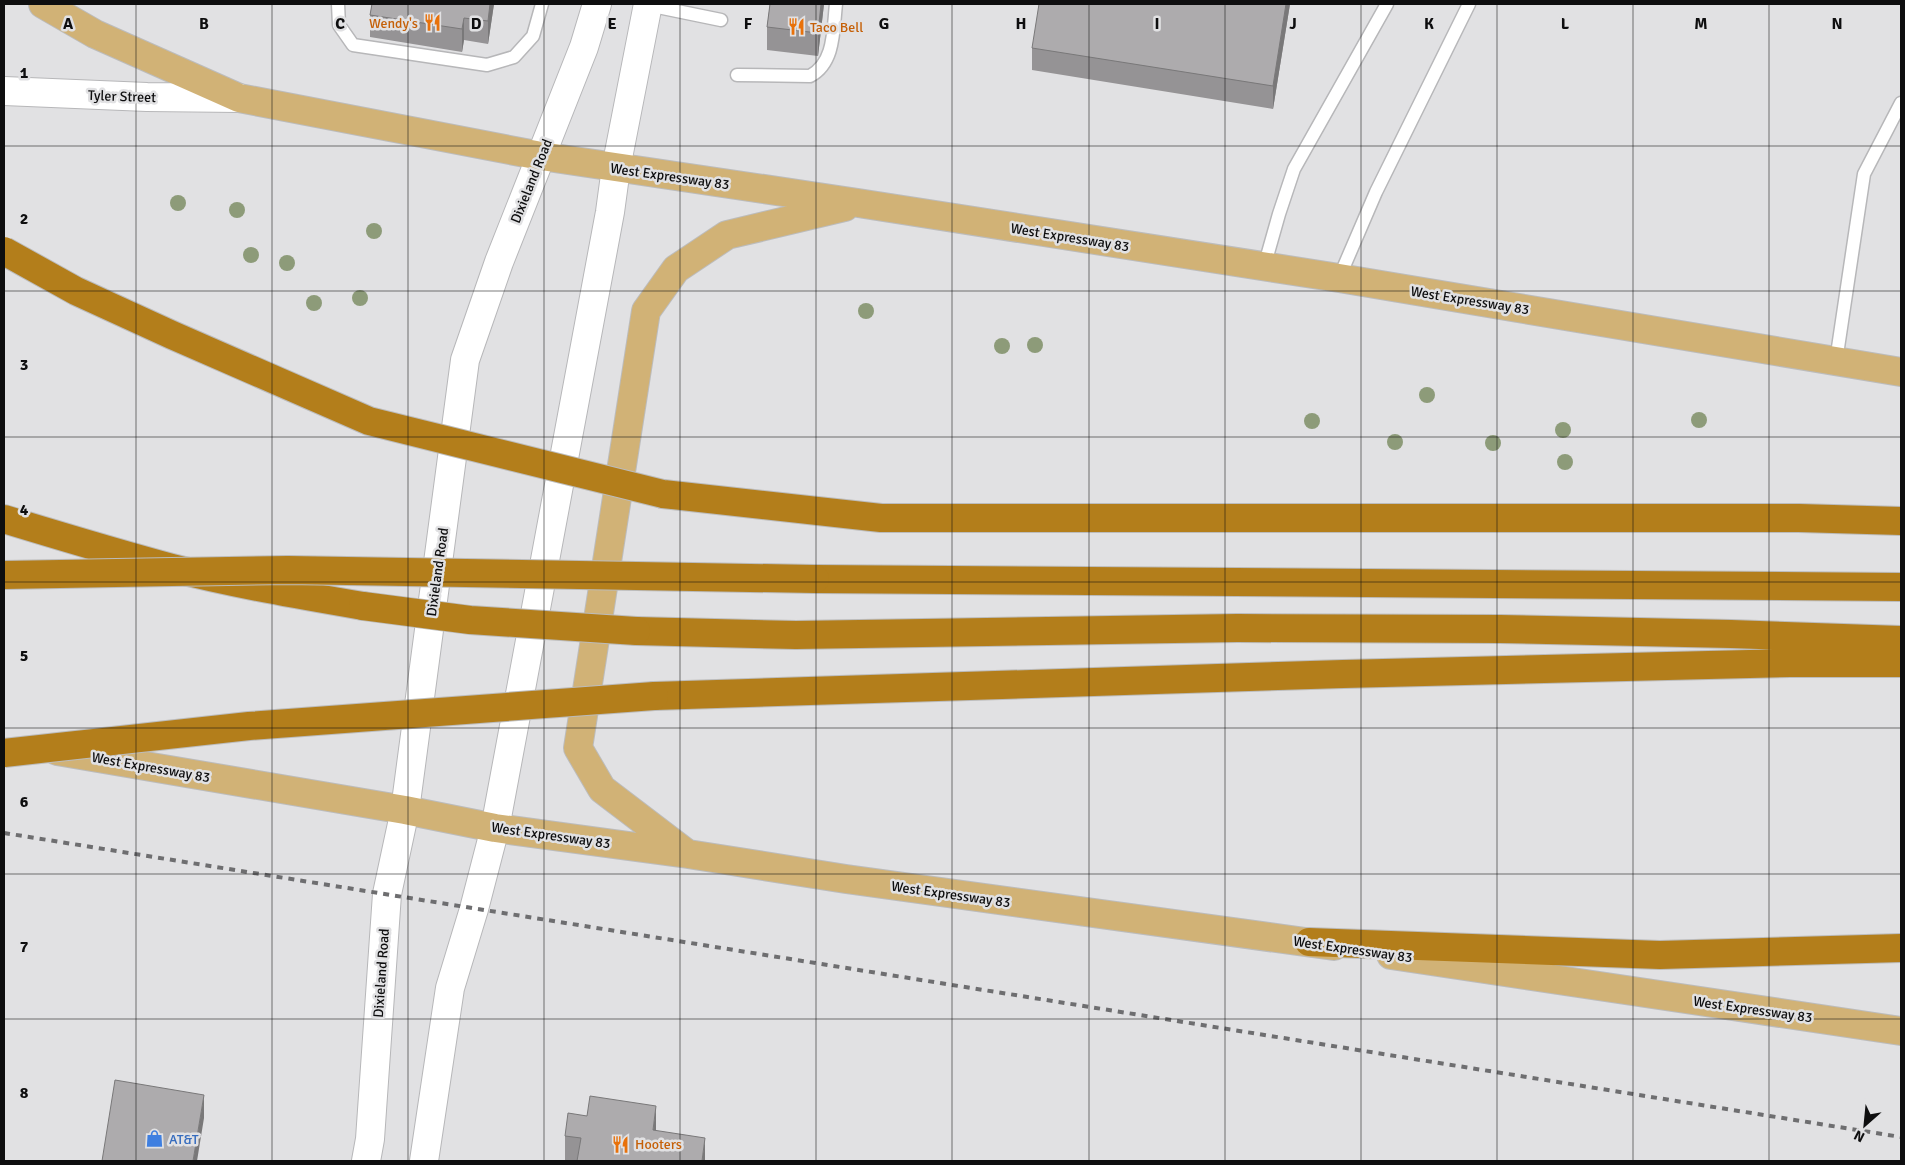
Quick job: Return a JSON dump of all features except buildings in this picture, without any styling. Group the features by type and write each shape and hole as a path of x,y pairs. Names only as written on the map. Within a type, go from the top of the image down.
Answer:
{"highway":[{"path":"4,251 76,291 369,421 663,494 882,518 1799,518 1901,521"},
{"path":"4,519 174,568 290,594 470,620 636,631 825,634 1237,628 1500,629 1901,640"},
{"path":"4,574 288,570 815,579 1901,587"},
{"path":"4,754 249,726 654,696 1343,674 1790,663 1901,663"},
{"path":"1309,942 1660,955 1901,948"}],"main road":[{"name":"West Expressway 83","path":"43,4 95,34 240,98 541,156 1339,278 1901,372"},
{"name":"Dixieland Road","path":"366,1161 370,1139 387,894 405,810 465,360 499,262 584,47 597,4"},
{"path":"424,1161 450,988 474,909 495,828 610,212 616,168 648,4"},
{"name":"Tyler Street","path":"4,90 146,97 240,98"},
{"path":"688,854 602,789 578,748 646,312 676,269 726,235 858,203"},
{"name":"West Expressway 83","path":"4,742 405,810 495,828 688,854 846,879 1309,942 1901,1031"}],"lane":[{"path":"338,4 339,25 352,45 488,65 514,57 533,36 542,4"},
{"path":"648,4 721,20"},
{"path":"737,74 810,76 819,72 828,59 836,4"},
{"path":"1264,267 1294,169 1387,4"},
{"path":"1339,278 1376,192 1469,4"},
{"path":"1836,361 1864,174 1901,103"}],"railway":[{"path":"4,833 1901,1137"}],"place":[{"name":"Wendy's","path":"432,23"},
{"name":"Taco Bell","path":"796,27"},
{"name":"AT&T","path":"155,1139"},
{"name":"Hooters","path":"621,1144"}]}
